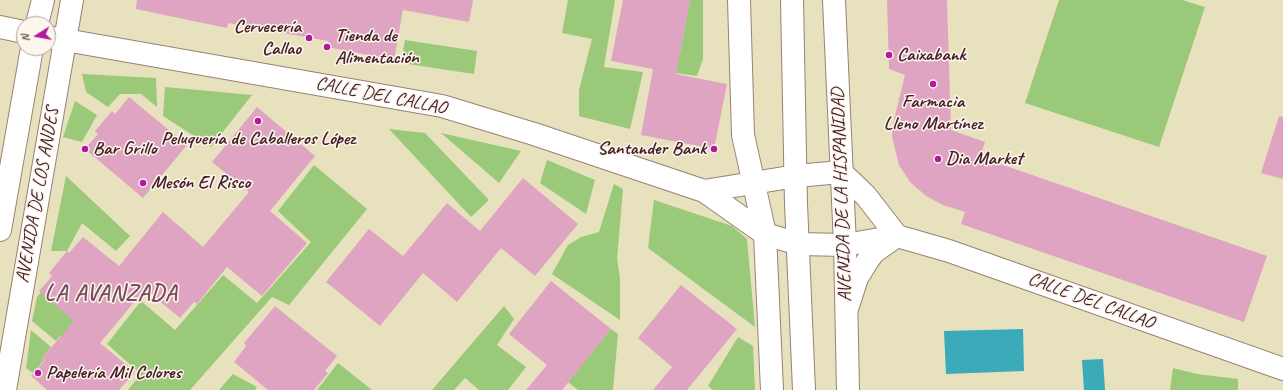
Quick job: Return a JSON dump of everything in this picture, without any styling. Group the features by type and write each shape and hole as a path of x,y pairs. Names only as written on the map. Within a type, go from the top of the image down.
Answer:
{"street":[{"path":"39,16 43,0"},
{"name":"AVENIDA DE LOS ANDES","path":"56,39 72,0"},
{"path":"739,0 743,135 764,234 772,390"},
{"path":"792,0 796,176 804,390"},
{"name":"AVENIDA DE LA HISPANIDAD","path":"834,0 845,245 848,390"},
{"path":"0,27 16,30"},
{"name":"CALLE DEL CALLAO","path":"56,39 442,106 534,134 704,191 764,234 799,244 845,245 897,236 950,252 1283,369"},
{"name":"AVENIDA DE LOS ANDES","path":"0,230 31,56"},
{"name":"AVENIDA DE LOS ANDES","path":"5,390 54,56"},
{"path":"841,172 866,196 897,236 874,252 868,260 857,278 846,311"},
{"name":"CALLE DEL CALLAO","path":"704,191 796,176 841,172"}],"green space":[{"path":"568,0 615,0 604,67 643,72 630,129 579,116 579,90 592,39 562,33"},
{"path":"690,0 703,0 703,59 697,76 676,73"},
{"path":"1059,0 1182,0 1205,7 1159,147 1025,103"},
{"path":"405,40 477,51 474,74 401,63"},
{"path":"82,74 156,78 157,107 141,94 120,94 108,107 86,92"},
{"path":"165,87 252,95 211,147 163,116"},
{"path":"75,101 97,115 82,142 63,137"},
{"path":"389,129 425,133 489,200 471,217"},
{"path":"441,133 521,151 499,183"},
{"path":"547,160 595,180 586,214 540,183"},
{"path":"314,165 367,209 289,305 272,297 190,390 128,390 141,374 107,344 141,301 175,330 223,275 257,303 311,242 278,211"},
{"path":"66,176 130,236 116,251 82,223 67,251 51,251"},
{"path":"614,184 623,189 617,259 620,278 620,320 552,274 568,245 581,237 599,232"},
{"path":"654,200 732,226 747,239 755,327 648,248"},
{"path":"41,292 81,316 63,338 60,336 56,341 32,321 37,297"},
{"path":"504,306 514,319 497,345 526,367 508,390 479,390 465,378 454,390 432,390"},
{"path":"611,329 618,334 613,390 578,390 568,382"},
{"path":"31,330 51,347 42,358 44,360 33,373 26,368"},
{"path":"738,337 753,346 755,390 713,390 708,386"},
{"path":"338,363 372,390 317,390"},
{"path":"1173,368 1197,374 1238,379 1238,390 1170,390"},
{"path":"233,374 257,387 255,390 219,390"}],"water":[{"path":"1023,329 1024,371 946,374 944,331"},
{"path":"1103,359 1105,390 1084,390 1082,360"}],"building":[{"path":"137,0 473,0 469,22 403,10 404,4 394,60 327,47 328,41 228,23 227,28 136,9"},
{"path":"623,0 690,0 676,74 727,84 714,149 641,135 653,69 611,61"},
{"path":"887,0 947,0 951,130 985,142 980,157 1267,256 1244,322 961,224 965,212 943,205 926,196 910,182 899,165 892,137 893,124 905,75 889,69"},
{"path":"129,97 187,145 143,198 85,149 98,134 95,131 112,111 115,114"},
{"path":"257,107 315,156 270,211 307,243 262,296 227,267 197,304 194,302 180,318 145,289 100,343 135,372 119,390 47,390 31,376 45,360 42,358 74,321 39,291 52,276 49,273 67,251 69,253 83,237 119,266 163,212 203,247 249,192 212,162"},
{"path":"1279,116 1283,117 1283,179 1261,173"},
{"path":"523,178 578,224 535,276 501,248 457,302 423,273 380,326 326,282 369,229 403,256 447,203 480,231"},
{"path":"551,281 611,329 562,390 526,390 547,365 509,334"},
{"path":"681,285 737,329 687,390 653,390 672,367 638,338"},
{"path":"275,306 337,356 325,371 328,373 314,390 268,390 234,362 246,346 244,343"}],"place":[{"name":"Cervecería Callao","path":"309,38"},
{"name":"Tienda de Alimentación","path":"327,47"},
{"name":"Caixabank","path":"889,55"},
{"name":"Farmacia Lleno Martínez","path":"933,84"},
{"name":"Peluquería de Caballeros López","path":"258,121"},
{"name":"Bar Grillo","path":"85,149"},
{"name":"Santander Bank","path":"714,149"},
{"name":"Dia Market","path":"938,159"},
{"name":"Mesón El Risco","path":"143,183"},
{"name":"Papelería Mil Colores","path":"38,373"}],"district":[{"name":"LA AVANZADA","path":"111,294"}]}
